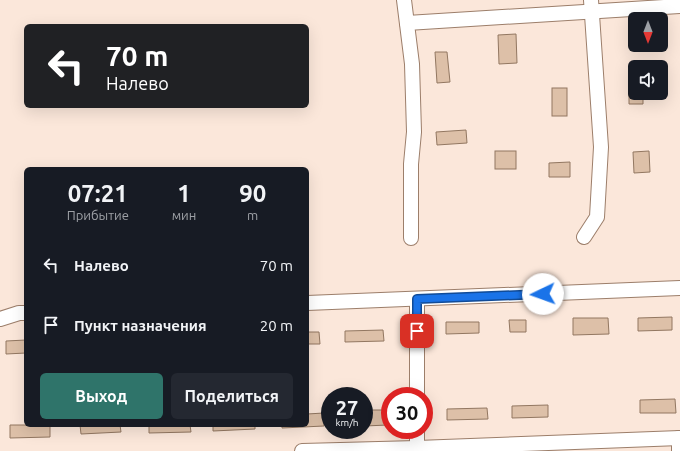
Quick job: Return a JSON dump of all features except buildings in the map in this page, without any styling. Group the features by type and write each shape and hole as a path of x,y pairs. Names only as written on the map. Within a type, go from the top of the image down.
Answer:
{"street":[{"path":"404,0 412,64 414,132 411,164 411,238"},
{"path":"407,23 591,6 680,6"},
{"path":"584,237 597,217 601,147 591,6"},
{"path":"309,303 680,288"},
{"path":"417,299 417,387"},
{"path":"0,320 19,313 24,313"},
{"path":"417,439 417,450"},
{"path":"302,451 417,450 679,442"}],"route":[{"path":"417,331 417,299 543,294"}]}
